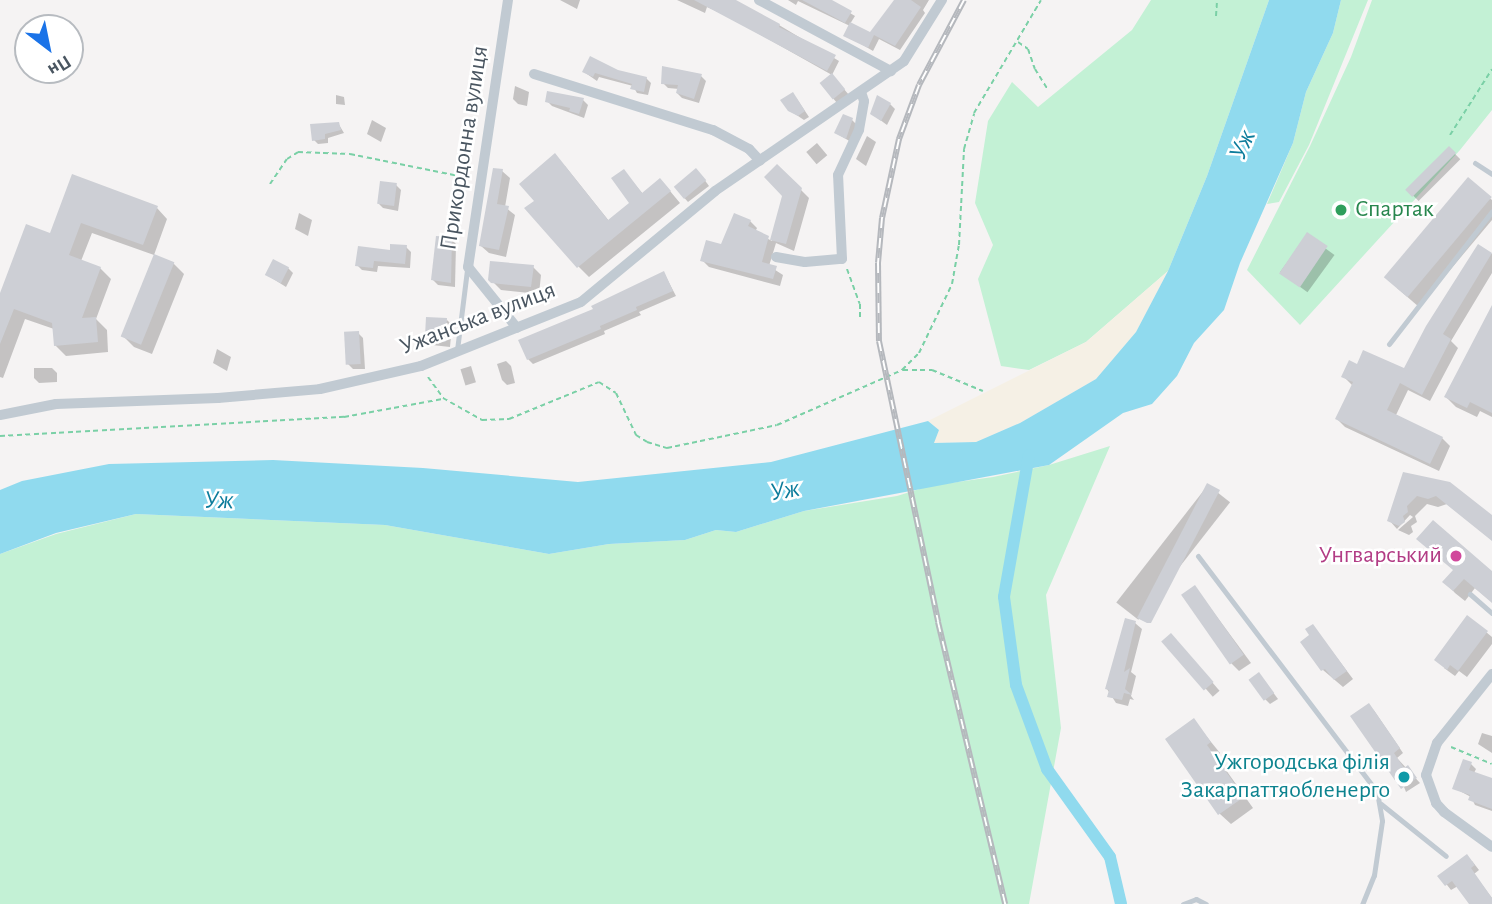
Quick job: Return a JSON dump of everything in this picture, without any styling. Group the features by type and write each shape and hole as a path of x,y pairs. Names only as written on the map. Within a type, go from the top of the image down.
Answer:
{"street":[{"name":"Прикордонна вулиця","path":"508,0 468,267 517,328"},
{"path":"759,0 891,71"},
{"name":"Ужанська вулиця","path":"0,415 56,404 218,398 320,389 421,366 582,302 715,191 904,61 942,0"},
{"path":"534,74 713,130 749,149 760,161"},
{"path":"776,257 804,262 842,259 838,174 859,130 864,101 861,92"},
{"path":"1492,674 1437,743 1426,775 1430,791 1444,812 1492,847"}],"lane":[{"path":"1475,163 1492,174"},
{"path":"1389,344 1492,211"},
{"path":"457,353 468,267"},
{"path":"1198,556 1371,782 1381,804 1446,856"},
{"path":"1470,594 1492,613"},
{"path":"1363,904 1375,867 1381,804"},
{"path":"1183,904 1196,899 1206,904"}],"path":[{"path":"421,366 443,398 482,420 509,419 599,382 616,393 636,435 647,442 667,448 778,425 902,370 919,353 952,284 959,245 964,149 974,113 1041,0"},
{"path":"1216,16 1217,0"},
{"path":"1017,41 1027,49 1034,69 1048,90"},
{"path":"1450,135 1492,69"},
{"path":"270,184 287,159 298,152 350,154 467,177 479,184"},
{"path":"842,259 860,304 860,318"},
{"path":"902,370 932,370 983,391"},
{"path":"0,436 344,417 443,398"},
{"path":"1437,743 1492,764"}],"green space":[{"path":"1151,0 1269,0 1207,176 1168,271 1086,342 1029,370 1001,366 978,279 993,245 975,203 988,121 1012,82 1038,107 1132,30"},
{"path":"1341,0 1368,0 1309,145 1279,202 1267,204 1293,143 1306,92 1333,33"},
{"name":"Спартак","path":"1372,0 1492,0 1492,110 1460,150 1300,325 1247,270 1310,146 1351,57"},
{"path":"1110,446 1046,595 1061,728 1029,904 0,904 0,554 56,534 136,514 385,525 549,554 609,544 685,540 716,530 736,532 804,511 897,496 929,486 993,477 1049,465"}],"sand":[{"path":"1168,271 1136,332 1096,379 1020,423 976,442 933,443 939,430 928,421 1086,342"}],"water":[{"name":"Уж","path":"1269,0 1341,0 1333,33 1306,92 1293,143 1240,263 1224,310 1194,343 1177,376 1152,404 1123,413 1049,465 804,511 736,532 716,530 685,540 609,544 549,554 385,525 136,514 56,533 0,554 0,490 22,481 109,464 273,460 423,468 578,482 771,462 928,421 939,430 934,443 976,442 1020,423 1096,379 1136,332 1168,271 1207,176"}],"building":[{"path":"694,0 736,0 780,24 779,27 836,55 827,71"},
{"path":"802,0 832,0 852,11 845,23"},
{"path":"894,0 911,0 921,7 895,46 874,35 868,48 843,36 850,22 870,32"},
{"path":"590,56 618,70 647,77 644,92 630,89 632,84 595,73 593,77 582,72"},
{"path":"662,66 702,74 694,99 676,93 678,85 661,84"},
{"path":"832,73 845,89 833,99 820,83"},
{"path":"547,91 584,98 579,114 569,111 570,108 545,102"},
{"path":"793,92 805,111 798,116 788,111 780,100"},
{"path":"877,95 891,103 881,121 870,114"},
{"path":"843,114 853,118 846,139 834,133"},
{"path":"339,122 341,130 325,134 325,139 312,141 310,124"},
{"path":"1449,146 1456,153 1412,197 1405,190"},
{"path":"555,153 608,220 629,203 611,178 624,169 642,193 660,178 671,191 577,268 524,208 534,201 519,184"},
{"path":"777,164 802,188 786,244 770,240 782,196 764,177"},
{"path":"493,168 503,169 497,204 509,206 499,250 479,246"},
{"path":"696,168 706,180 684,199 674,187"},
{"path":"72,174 158,206 143,245 81,223 69,255 101,267 82,318 96,317 98,342 54,346 52,323 14,309 0,344 0,293 26,224 50,233"},
{"path":"1468,177 1492,197 1408,297 1384,277"},
{"path":"380,181 397,183 394,206 377,204"},
{"path":"734,213 751,220 748,226 769,236 762,262 777,266 773,279 700,261 706,240 721,244"},
{"path":"1307,232 1328,246 1300,287 1279,273"},
{"path":"436,236 452,237 451,283 431,280"},
{"path":"390,244 407,245 405,264 374,261 373,268 355,266 358,246 390,250"},
{"path":"1478,244 1492,253 1443,334 1451,339 1422,395 1400,383 1387,410 1443,437 1430,464 1335,419 1353,382 1341,377 1349,360 1357,364 1363,350 1404,368 1426,326"},
{"path":"154,254 174,262 141,345 121,337"},
{"path":"273,259 289,267 281,283 265,275"},
{"path":"490,261 534,265 531,287 491,283 488,280"},
{"path":"664,271 673,291 600,326 601,329 527,360 518,340 593,309 591,306"},
{"path":"1492,305 1492,413 1470,402 1467,408 1444,397"},
{"path":"426,317 447,318 446,342 425,341"},
{"path":"359,331 361,364 346,365 344,332"},
{"path":"1403,472 1450,482 1492,515 1492,541 1436,496 1428,499 1417,496 1407,506 1408,512 1403,516 1405,522 1399,526 1387,521"},
{"path":"1207,483 1220,490 1151,623 1147,623 1137,618"},
{"name":"Унгварський","path":"1433,520 1492,571 1492,603 1464,579 1453,591 1442,582 1453,570 1416,539"},
{"path":"1195,585 1244,655 1230,664 1181,595"},
{"path":"1467,615 1488,631 1458,671 1450,665 1447,670 1434,660"},
{"path":"1125,618 1136,621 1124,672 1130,668 1125,689 1132,695 1124,693 1122,700 1107,697 1109,690 1105,689"},
{"path":"1313,624 1347,671 1334,680 1325,669 1321,671 1300,642 1309,635 1305,629"},
{"path":"1171,633 1214,682 1204,691 1161,642"},
{"path":"1259,672 1274,693 1264,701 1248,680"},
{"path":"1369,703 1400,748 1394,753 1404,768 1408,765 1417,778 1401,789 1350,716"},
{"path":"1194,718 1211,742 1207,745 1244,797 1218,815 1165,739"},
{"path":"1463,759 1472,762 1469,770 1492,778 1492,809 1468,800 1470,795 1452,789"},
{"path":"1467,854 1475,865 1471,868 1492,898 1492,904 1469,904 1452,881 1445,886 1437,876"}],"waterway":[{"path":"1029,455 1004,597 1016,685 1047,769 1110,857 1121,904"}],"railway":[{"path":"964,0 919,85 899,139 882,218 878,263 879,341 938,622 1005,904"}],"place":[{"name":"Спартак","path":"1341,210"},
{"name":"Унгварський","path":"1456,556"},
{"name":"Ужгородська філія Закарпаттяобленерго","path":"1404,777"}]}
